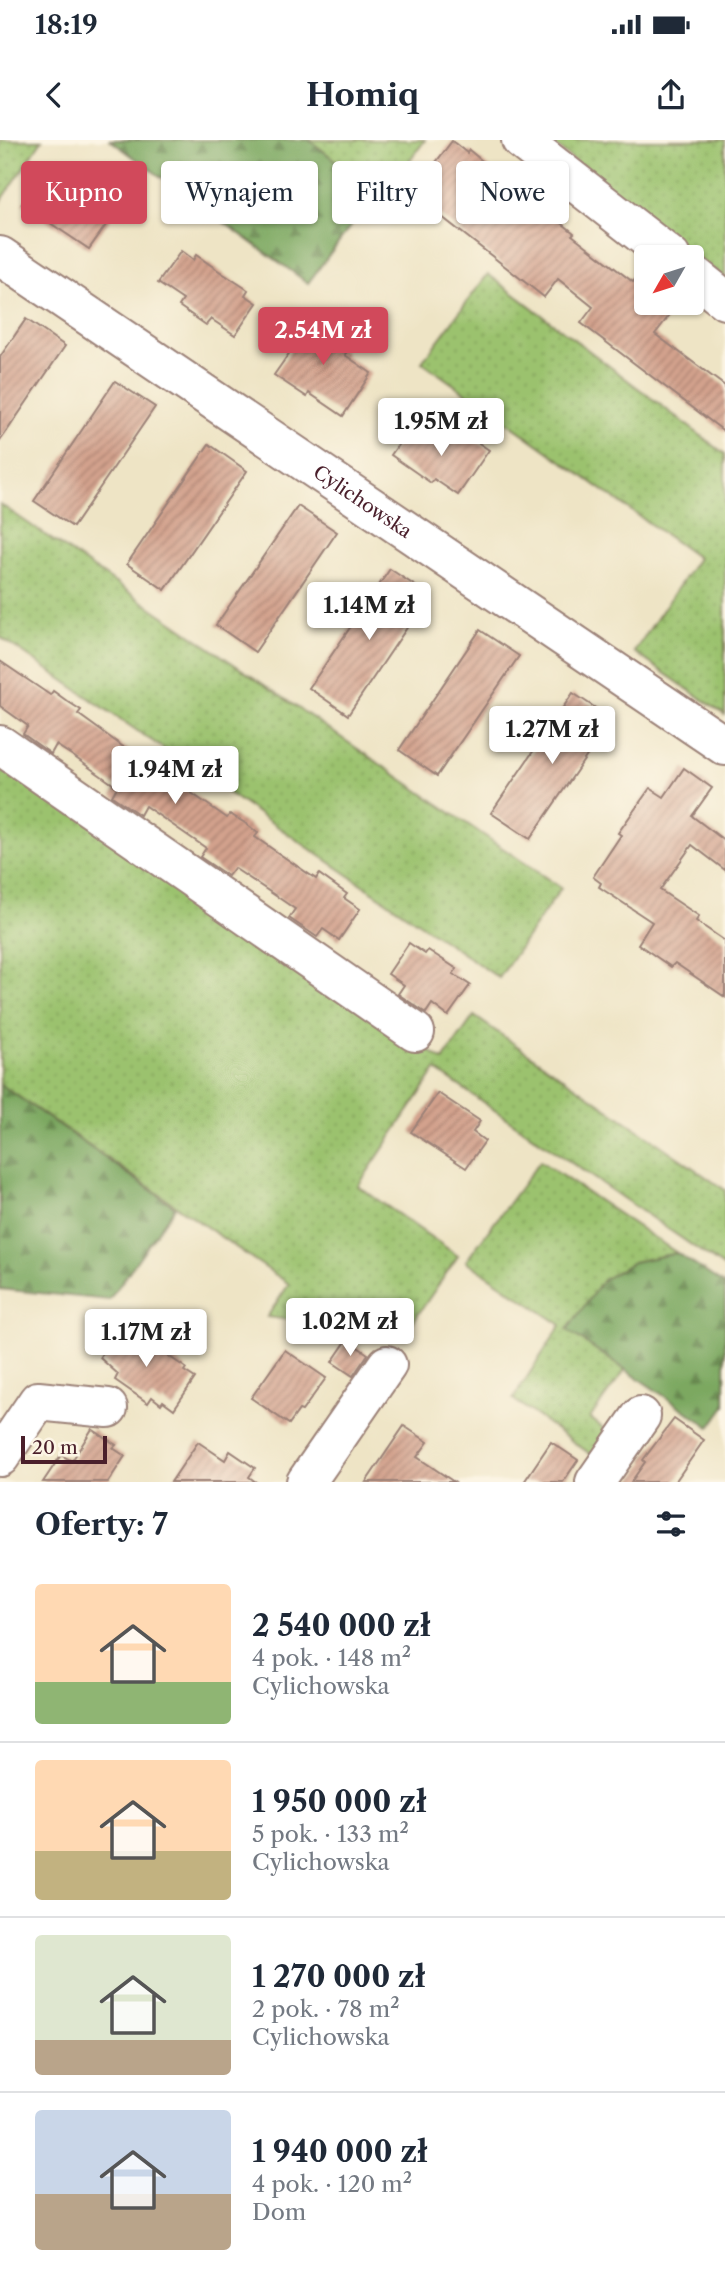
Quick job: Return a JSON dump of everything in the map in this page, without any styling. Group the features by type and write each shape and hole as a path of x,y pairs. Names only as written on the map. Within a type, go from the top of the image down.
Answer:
{"street":[{"path":"521,140 656,245"},
{"name":"Cylichowska","path":"0,256 725,746"},
{"path":"704,283 725,300"},
{"path":"0,745 415,1032"},
{"path":"306,1482 387,1365"},
{"path":"0,1457 38,1401 108,1408"},
{"path":"595,1482 641,1416"}],"green space":[{"path":"0,140 42,140 28,161 21,161 21,172 0,203"},
{"path":"110,140 309,140 336,161 332,161 332,224 352,224 308,283 226,224 318,224 318,161 161,161 161,177 147,167 147,161 139,161"},
{"path":"309,140 425,140 410,161 336,161"},
{"path":"548,140 725,140 725,279 704,263 704,245 682,245"},
{"path":"488,274 725,454 725,715 634,652 698,558 422,362"},
{"path":"0,504 561,888 499,978 0,637"},
{"path":"0,754 443,1060 474,1016 725,1190 725,1268 436,1070 358,1186 458,1256 404,1335 267,1317 289,1284 0,1084"},
{"path":"0,1084 175,1207 109,1300 0,1289"},
{"path":"540,1161 677,1253 633,1262 567,1329 625,1370 590,1418 611,1434 596,1458 513,1399 561,1325 466,1261"},
{"path":"677,1253 725,1285 725,1406 710,1427 567,1330 603,1280 633,1262"}],"building":[{"path":"452,141 482,161 456,161 456,224 563,224 574,233 572,235 634,281 634,315 670,315 655,334 725,386 725,432 581,323 593,307 558,279 544,297 442,217 442,161 437,161"},
{"path":"52,224 107,224 89,249"},
{"path":"181,251 193,260 196,255 248,290 245,295 257,303 235,335 211,319 206,325 179,306 183,300 158,283"},
{"path":"316,315 348,338 341,349 345,355 371,373 343,416 309,393 307,397 274,375"},
{"path":"26,319 65,346 0,441 0,357"},
{"path":"115,381 155,407 73,527 34,501"},
{"path":"412,425 445,447 458,429 489,450 458,495 434,479 431,483 391,455"},
{"path":"209,444 247,471 165,590 127,564"},
{"path":"298,506 337,532 255,652 216,625"},
{"path":"390,569 429,595 348,715 309,688"},
{"path":"480,630 519,656 437,776 399,750"},
{"path":"0,661 50,695 53,691 81,710 78,714 122,746 139,756 141,752 170,772 167,776 227,818 230,814 245,823 258,833 255,837 316,879 319,874 347,894 344,898 360,909 339,940 323,929 317,937 289,918 295,909 234,868 228,876 200,857 206,848 145,806 140,815 112,796 117,787 56,745 51,754 23,734 28,726 0,706"},
{"path":"573,693 612,719 530,839 491,813"},
{"path":"684,768 712,788 692,816 725,841 725,870 692,845 660,890 699,916 696,921 725,941 725,997 675,963 671,967 638,944 652,922 599,887 601,883 593,877 621,835 618,833 650,788 664,797"},
{"path":"409,943 425,954 428,950 457,969 453,974 470,985 448,1016 432,1004 426,1013 398,994 404,985 388,974"},
{"path":"438,1093 480,1121 473,1132 485,1141 466,1168 411,1132"},
{"path":"120,1327 132,1335 133,1332 186,1368 184,1371 195,1378 174,1409 152,1397 148,1403 115,1380 118,1374 100,1358"},
{"path":"347,1340 368,1354 353,1376 332,1362"},
{"path":"285,1350 326,1378 289,1424 251,1398"},
{"path":"674,1419 704,1440 675,1482 631,1482 645,1462 643,1460"},
{"path":"404,1426 428,1442 417,1457 454,1482 366,1482"},
{"path":"92,1429 116,1445 113,1448 125,1456 108,1482 43,1482 61,1455 72,1461"},
{"path":"198,1442 225,1460 230,1451 255,1468 249,1477 256,1482 171,1482"},
{"path":"551,1442 578,1460 563,1482 524,1482"}]}
